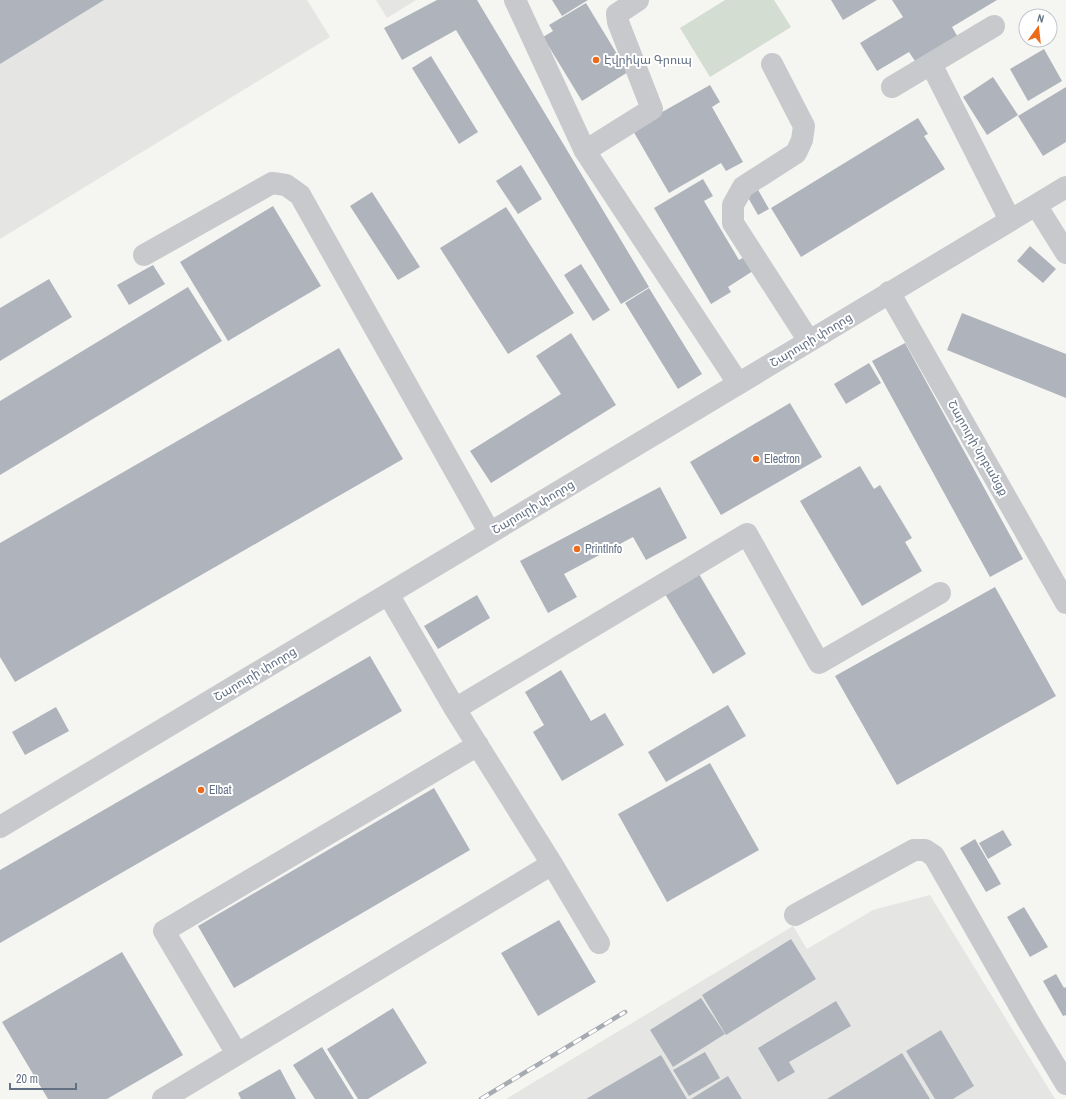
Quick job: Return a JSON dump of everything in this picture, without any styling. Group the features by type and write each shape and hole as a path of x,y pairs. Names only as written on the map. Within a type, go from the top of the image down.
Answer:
{"street":[{"path":"515,0 585,151 738,383"},
{"path":"585,151 652,109 618,22 617,14 638,0"},
{"path":"892,86 994,26"},
{"path":"772,64 804,126 802,140 796,153 743,187 733,205 733,223 808,341"},
{"path":"931,64 1010,220"},
{"path":"144,255 272,183 286,185 300,195 490,532"},
{"name":"Շարուրի փողոց","path":"1,824 388,594 1066,186"},
{"path":"1036,205 1066,253"},
{"name":"Շարուրի նրբանցք","path":"889,292 1066,603"},
{"path":"455,709 747,534 819,663 940,593"},
{"path":"388,594 455,709 552,864 598,943"},
{"path":"237,1054 164,932 478,745"},
{"path":"795,915 914,850 925,850 934,856 1066,1084"},
{"path":"163,1099 552,864"}],"shaded area":[{"path":"0,0 307,0 330,37 0,239"},
{"path":"376,0 416,0 387,18"},
{"path":"725,0 774,0 791,27 710,77 680,28"},
{"path":"930,895 1055,1099 506,1099 793,926 807,949 873,910"}],"building":[{"path":"0,0 104,0 0,64"},
{"path":"437,0 477,0 649,287 621,304 456,30 402,60 384,28"},
{"path":"552,0 588,0 562,16"},
{"path":"831,0 877,0 843,20"},
{"path":"892,0 997,0 952,27 959,39 917,64 909,52 877,71 860,43 903,17"},
{"path":"586,3 628,72 582,101 543,37 553,31 549,25"},
{"path":"1044,49 1062,81 1028,101 1010,69"},
{"path":"431,56 478,132 459,144 412,68"},
{"path":"993,77 1018,115 987,135 963,97"},
{"path":"710,85 720,102 712,107 743,162 726,171 721,163 669,193 632,129"},
{"path":"1066,87 1066,142 1043,156 1018,116"},
{"path":"918,118 928,134 924,136 945,169 801,257 771,208"},
{"path":"521,165 542,199 518,214 496,181"},
{"path":"703,179 713,196 704,201 739,260 748,255 756,269 728,287 731,292 711,304 654,208"},
{"path":"757,188 769,209 758,215 746,194"},
{"path":"372,192 420,267 398,280 350,206"},
{"path":"273,206 321,286 228,341 180,262"},
{"path":"506,207 574,313 508,354 440,248"},
{"path":"1030,246 1056,269 1043,283 1017,261"},
{"path":"581,264 610,310 593,321 564,275"},
{"path":"153,265 165,284 129,305 117,285"},
{"path":"49,279 72,317 0,361 0,308"},
{"path":"188,287 222,341 0,475 0,401"},
{"path":"649,288 702,374 678,389 625,303"},
{"path":"962,313 1066,354 1066,398 947,350"},
{"path":"571,333 616,405 491,483 470,451 561,394 536,356"},
{"path":"905,343 1023,559 990,577 872,361"},
{"path":"339,348 403,459 15,682 0,657 0,543"},
{"path":"869,363 881,383 846,404 834,384"},
{"name":"Electron","path":"790,403 822,457 721,515 690,462"},
{"path":"860,466 874,489 880,485 912,538 905,542 922,571 862,606 800,501"},
{"name":"PrintInfo","path":"660,487 687,538 646,560 633,537 564,574 577,597 548,613 520,561"},
{"path":"699,574 746,654 713,674 665,594"},
{"path":"995,587 1056,696 897,785 835,676"},
{"path":"477,595 490,618 438,649 424,626"},
{"name":"Elbat","path":"370,656 402,711 0,943 0,870"},
{"path":"561,670 591,721 605,713 624,745 562,781 533,732 544,725 525,692"},
{"path":"728,705 746,736 666,782 648,752"},
{"path":"56,707 69,731 25,755 12,732"},
{"path":"710,763 759,850 667,902 618,814"},
{"path":"434,788 470,850 234,988 198,926"},
{"path":"1003,830 1012,845 988,859 979,843"},
{"path":"975,839 1001,884 986,892 960,848"},
{"path":"1024,907 1048,947 1030,957 1007,917"},
{"path":"559,920 596,982 538,1016 501,953"},
{"path":"791,939 816,979 726,1035 702,995"},
{"path":"122,952 183,1055 107,1099 48,1099 2,1022"},
{"path":"1056,974 1064,988 1066,987 1066,1015 1063,1016 1043,981"},
{"path":"701,998 725,1034 673,1067 650,1030"},
{"path":"836,1001 851,1026 789,1062 795,1072 778,1082 758,1048"},
{"path":"393,1008 427,1063 368,1099 358,1099 327,1049"},
{"path":"941,1030 974,1086 953,1099 935,1099 906,1051"},
{"path":"322,1047 354,1099 315,1099 293,1065"},
{"path":"705,1052 720,1078 689,1096 673,1070"},
{"path":"902,1053 930,1099 827,1099"},
{"path":"661,1055 687,1099 586,1099"},
{"path":"280,1069 296,1099 241,1099 238,1093"},
{"path":"728,1076 742,1099 691,1099"}],"railway":[{"path":"481,1099 625,1012"}],"place":[{"name":"Էվրիկա Գրուպ","path":"596,60"},
{"name":"Electron","path":"756,459"},
{"name":"PrintInfo","path":"577,549"},
{"name":"Elbat","path":"201,790"}]}
